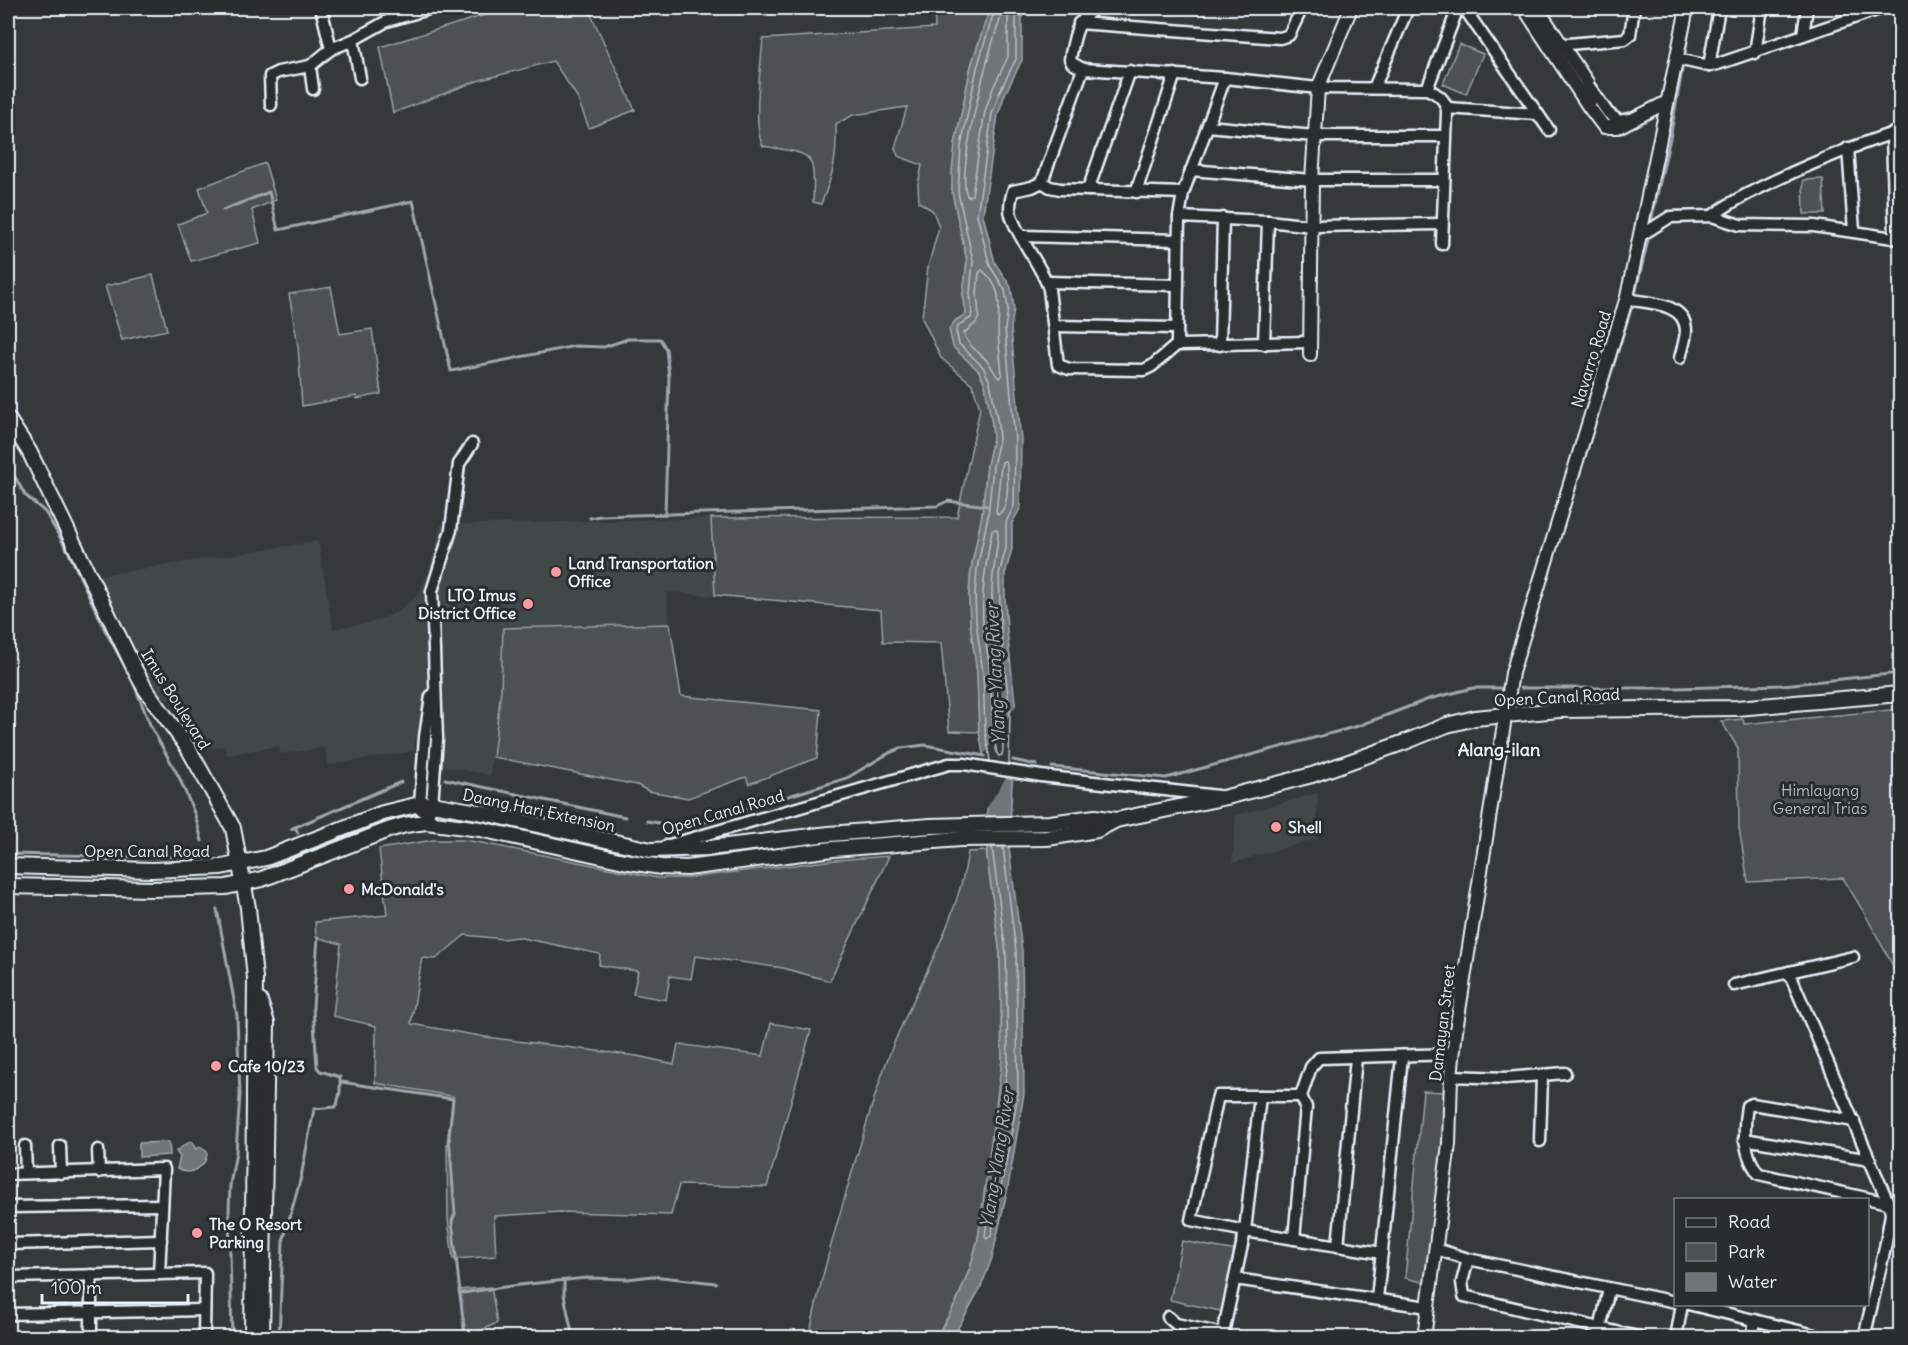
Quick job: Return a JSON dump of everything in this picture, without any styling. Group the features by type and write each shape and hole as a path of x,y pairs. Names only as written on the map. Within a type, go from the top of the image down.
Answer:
{"main road":[{"name":"Imus Boulevard","path":"8,418 29,452 136,672 146,690 188,748 234,828 248,908 255,978 252,1338"},
{"name":"Open Canal Road","path":"426,822 480,829 624,861 661,867 687,868 833,849 960,839 1065,836 1097,830 1116,820 1227,797 1312,775 1460,721 1505,714 1559,710 1737,708 1900,694"},
{"name":"Open Canal Road","path":"8,866 152,870 199,869 241,863 266,858 383,813 426,804"},
{"name":"Daang Hari Extension","path":"426,804 651,850"},
{"name":"Open Canal Road","path":"651,850 709,848 829,834 960,824 1050,823 1095,817 1116,820"},
{"path":"8,886 152,889 243,884 280,873 388,830 426,822"},
{"name":"Imus Boulevard","path":"255,978 267,1023 262,1338"}],"street":[{"path":"321,8 331,49"},
{"path":"271,105 270,76 278,72 310,66 331,49 387,21 432,8"},
{"path":"1094,8 1076,28 1071,59 1072,63 1083,69 1225,78 1318,88 1427,89 1441,97 1447,108 1442,244"},
{"path":"1079,23 1280,38 1289,35 1302,8"},
{"path":"1179,343 1183,346 1264,344 1310,349 1312,180 1318,88 1351,8"},
{"path":"1374,88 1408,8"},
{"path":"1427,89 1458,8"},
{"path":"1464,8 1549,130"},
{"path":"1524,8 1587,82 1608,113 1619,122 1634,119"},
{"path":"1537,8 1589,107 1604,127 1618,127 1666,102"},
{"path":"1556,45 1625,39 1630,35 1634,8"},
{"name":"Navarro Road","path":"1505,714 1517,652 1602,384 1632,300 1647,232 1666,102 1682,60 1687,8"},
{"path":"1709,66 1719,8"},
{"path":"1755,53 1762,8"},
{"path":"1803,34 1807,8"},
{"path":"1682,60 1709,66 1755,53 1803,34 1883,8"},
{"path":"353,40 360,78"},
{"path":"310,66 314,88"},
{"path":"1083,69 1042,182 1032,187 1013,191 1011,214 1047,282 1058,365 1069,369 1144,370 1179,343"},
{"path":"1088,190 1130,71"},
{"path":"1136,192 1175,74"},
{"path":"1179,343 1177,328 1178,240 1183,193 1225,78"},
{"path":"1587,82 1589,107"},
{"path":"1447,108 1538,114"},
{"path":"1208,126 1314,136 1445,136"},
{"path":"1647,232 1670,218 1712,216 1740,225 1814,226 1898,239 1896,132 1848,148 1730,202 1712,216"},
{"path":"1848,148 1854,231"},
{"path":"1191,170 1312,180 1444,180"},
{"path":"1042,182 1060,189 1183,193"},
{"path":"1179,217 1268,221 1312,226 1442,224"},
{"path":"1220,345 1223,218"},
{"path":"1264,344 1268,221"},
{"path":"1022,236 1178,240"},
{"path":"1047,282 1178,285"},
{"path":"1632,300 1673,309 1683,316 1686,330 1680,358"},
{"path":"1054,326 1177,328"},
{"path":"426,822 425,737 435,666 432,591 451,530 459,464 472,444"},
{"name":"Damayan Street","path":"1424,1338 1449,1144 1453,1054 1505,714"},
{"name":"Open Canal Road","path":"651,850 924,769 949,764 1227,797"},
{"path":"1734,985 1853,957"},
{"path":"1789,972 1854,1121 1891,1214 1864,1338"},
{"path":"1294,1239 1306,1107 1301,1096 1311,1067 1319,1058 1453,1054"},
{"path":"1377,1299 1402,1057"},
{"path":"1338,1246 1356,1058"},
{"path":"1451,1076 1489,1078 1565,1073"},
{"path":"1540,1141 1542,1076"},
{"path":"1301,1096 1218,1096 1191,1220 1382,1253"},
{"path":"1168,1317 1180,1325 1222,1336 1245,1231 1260,1096"},
{"path":"1854,1121 1752,1104 1746,1106 1742,1130 1755,1169 1759,1174 1866,1198"},
{"path":"1744,1139 1870,1160"},
{"path":"25,1146 26,1173"},
{"path":"60,1146 61,1173"},
{"path":"98,1150 99,1172"},
{"path":"8,1174 164,1169 159,1274"},
{"path":"1869,1199 1888,1203"},
{"path":"8,1207 162,1205"},
{"path":"8,1244 161,1240"},
{"path":"1436,1249 1468,1259 1674,1302"},
{"path":"1468,1259 1462,1282 1464,1296 1599,1333 1642,1338"},
{"path":"8,1277 205,1273 204,1338"},
{"path":"91,1275 92,1338"},
{"path":"1235,1278 1428,1307"},
{"path":"1599,1333 1609,1289"},
{"path":"1676,1338 1682,1306"},
{"path":"1692,1306 1755,1320 1788,1333 1825,1337"},
{"path":"8,1314 204,1310"},
{"path":"1752,1338 1755,1320"},
{"path":"1178,1338 1180,1325"}],"shaded area":[{"path":"957,517 838,607 666,592 670,624 503,628 501,690 490,775 442,766 444,738 416,736 414,751 328,765 325,748 280,754 279,746 227,755 225,746 208,749 175,701 157,696 96,576 318,541 333,629 372,622 393,614 416,597 428,575 441,525 711,518"},
{"name":"Shell","path":"1318,793 1316,839 1232,863 1236,815"}],"green space":[{"path":"508,8 588,8 635,110 589,128 576,95 553,61 477,81 393,113 380,47"},
{"path":"934,8 990,8 971,66 955,145 952,192 967,261 963,294 966,314 955,321 953,347 979,371 985,384 993,438 987,465 982,515 971,569 969,594 970,623 977,673 979,732 949,731 941,643 883,642 881,610 715,595 711,518 957,517 980,408 972,384 941,358 922,318 928,267 939,227 933,211 919,202 918,184 922,165 898,156 895,148 907,107 853,115 836,124 834,165 821,204 813,202 813,172 808,158 792,151 763,146 758,125 763,39 935,28"},
{"path":"1459,44 1483,54 1466,94 1443,84"},
{"path":"265,163 276,200 252,210 260,243 191,261 178,224 207,213 199,188"},
{"path":"1823,179 1825,214 1804,214 1803,180"},
{"path":"153,275 167,330 122,340 105,286"},
{"path":"331,287 340,334 372,329 381,394 302,406 298,346 289,294"},
{"path":"670,624 681,696 821,710 817,758 749,784 746,777 688,798 648,791 637,785 493,757 501,690 503,628"},
{"name":"Himlayang General Trias","path":"1900,709 1900,979 1843,878 1748,882 1739,828 1738,748 1721,721 1743,719 1744,724"},
{"path":"433,840 464,840 482,843 658,878 687,878 835,860 889,856 830,981 783,968 695,956 691,979 670,976 666,1000 633,994 638,971 599,965 600,954 517,937 503,939 465,935 436,959 422,958 411,1024 486,1037 637,1056 674,1064 678,1044 763,1056 771,1023 811,1030 767,1187 679,1185 671,1215 561,1212 494,1216 496,1256 453,1259 448,1219 447,1144 453,1096 375,1083 376,1026 333,1016 341,944 316,937 315,922 387,915 379,849"},
{"path":"986,851 1000,954 1002,1060 978,1239 970,1268 956,1303 936,1337 809,1338 831,1244 884,1070 947,926 956,902 968,852"},
{"path":"1423,1091 1445,1092 1443,1145 1427,1283 1405,1278"},
{"path":"1182,1241 1237,1251 1225,1312 1170,1300"},
{"path":"491,1287 497,1323 482,1330 466,1332 458,1290"}],"water":[{"name":"Ylang-Ylang River","path":"990,8 1022,8 1022,60 1005,94 998,115 983,215 995,263 1011,287 1014,308 1011,328 1021,440 1020,509 1012,523 1012,549 1005,574 1005,595 1016,711 1016,749 1009,848 1022,951 1024,1094 1008,1187 992,1258 981,1287 953,1337 936,1338 956,1303 970,1268 978,1239 1002,1060 1000,954 987,856 987,776 979,732 977,673 970,623 969,594 971,569 982,515 987,465 993,438 992,424 985,384 979,371 953,347 949,329 955,321 966,314 963,294 967,261 952,192 955,145 971,66"},
{"path":"191,1141 196,1149 200,1147 207,1152 206,1157 197,1169 182,1171 177,1169 180,1157 176,1151"},
{"path":"169,1142 170,1155 139,1157 139,1143"}],"pier":[{"path":"1018,702 1019,757 983,814 984,776 981,759"}],"waterway":[{"path":"1650,226 1670,138 1693,8"},
{"path":"223,210 269,192 278,230 413,201 451,371 575,346 604,347 628,339 660,339 666,349 669,377 665,514"},
{"path":"1585,456 1633,303 1649,236"},
{"path":"8,464 25,495 45,512 68,551 105,630 128,672"},
{"path":"590,518 937,506 948,501 987,506"},
{"path":"1521,688 1783,685 1900,673"},
{"path":"131,677 151,727 179,777 195,815 202,841"},
{"path":"1052,767 1166,778 1358,726 1429,699 1473,688 1504,688"},
{"path":"647,821 676,826 698,824 847,778 901,748 925,745 985,756"},
{"path":"1013,760 1037,765"},
{"path":"445,779 625,817"},
{"path":"291,829 401,782"},
{"path":"295,827 298,833"},
{"path":"8,854 161,857 205,854 204,850"},
{"path":"217,909 237,1016 240,1095 229,1210 232,1338"},
{"path":"279,1338 283,1241 301,1177 314,1109 335,1107 340,1092 340,1077 320,1071 317,1067 313,1007 318,937"},
{"path":"341,1082 453,1099 449,1136 455,1214 452,1221 465,1338"},
{"path":"462,1293 586,1278 628,1279 652,1276 716,1283"},
{"path":"564,1281 564,1295 573,1338"}],"place":[{"name":"Land Transportation Office","path":"556,572"},
{"name":"LTO Imus District Office","path":"528,604"},
{"name":"Shell","path":"1276,827"},
{"name":"McDonald's","path":"349,889"},
{"name":"Cafe 10/23","path":"216,1066"},
{"name":"The O Resort Parking","path":"197,1233"}],"district":[{"name":"Alang-ilan","path":"1499,749"}]}
